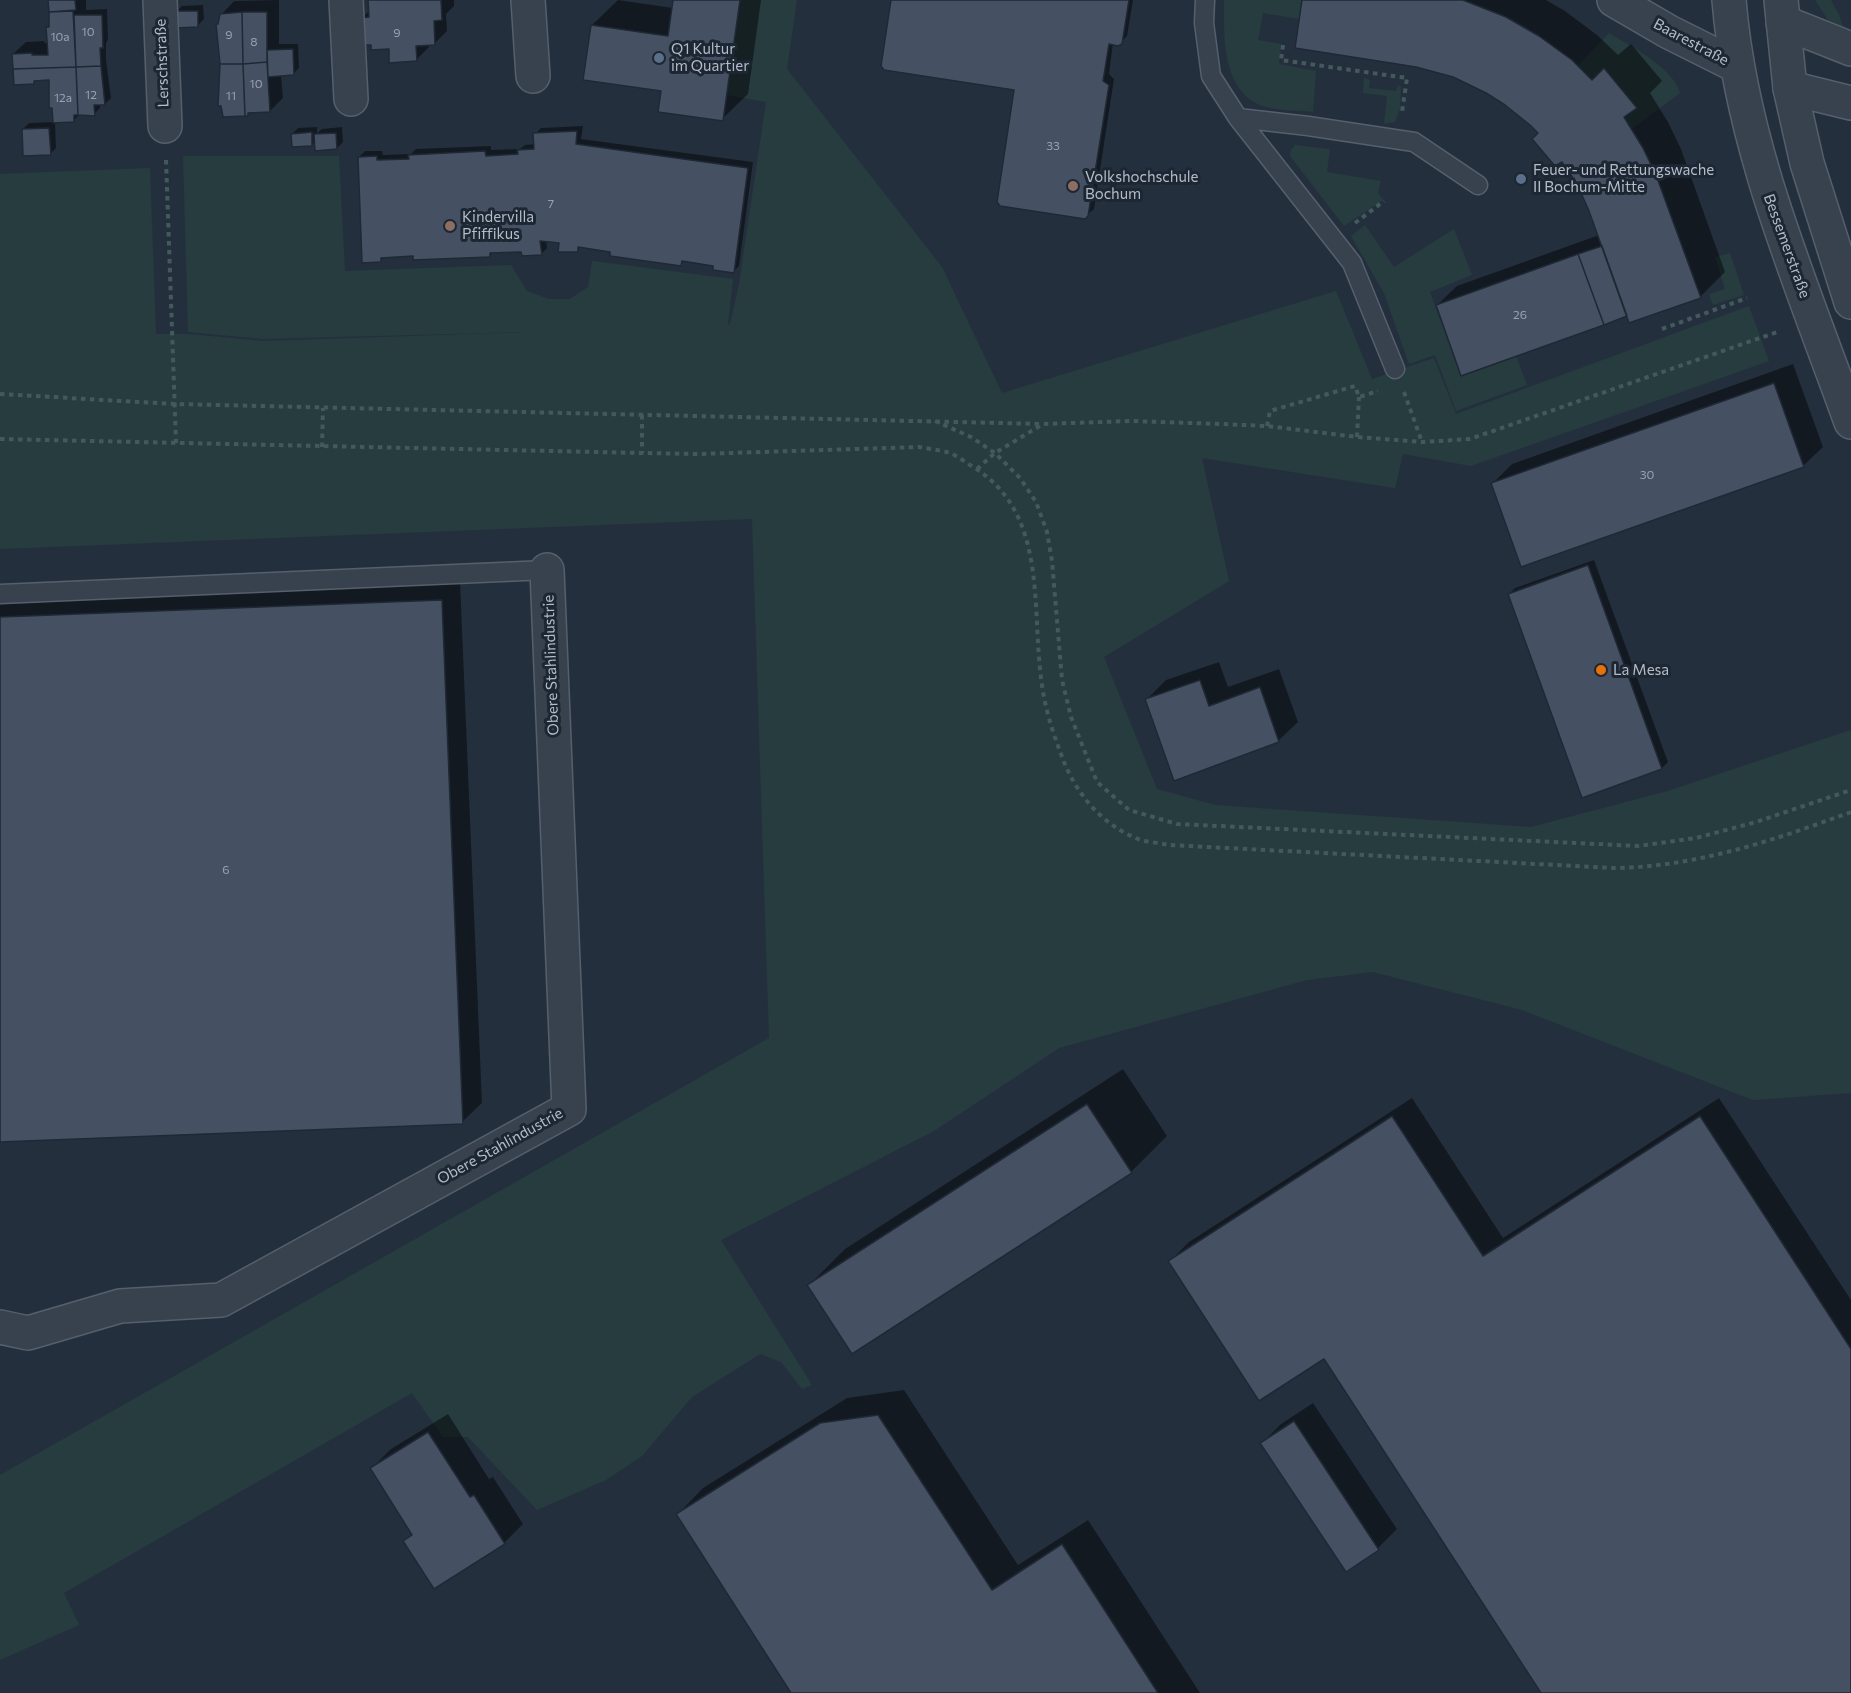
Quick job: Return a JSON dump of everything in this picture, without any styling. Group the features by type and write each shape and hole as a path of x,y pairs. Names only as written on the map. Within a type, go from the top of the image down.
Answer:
{"street":[{"name":"Lerschstraße","path":"160,0 165,126"},
{"path":"346,0 351,99"},
{"path":"528,0 533,76"},
{"name":"Baarestraße","path":"1614,0 1669,32 1737,66"},
{"name":"Bessemerstraße","path":"1851,49 1782,11 1727,0 1737,66 1763,177 1851,422"},
{"path":"1782,11 1790,88 1807,163 1851,302"},
{"path":"1737,66 1790,88 1851,103"},
{"name":"Obere Stahlindustrie","path":"0,1327 28,1333 120,1306 221,1300 569,1108 547,570"}],"lane":[{"path":"1205,0 1204,23 1211,76 1238,118 1352,263 1398,376"},
{"path":"1238,118 1414,142 1478,184"},
{"path":"0,594 547,570"}],"path":[{"path":"1283,45 1281,60 1407,78 1399,139"},
{"path":"165,126 176,443"},
{"path":"1332,237 1384,201"},
{"path":"1662,329 1747,298"},
{"path":"0,394 174,404 323,408 1043,424 1131,421 1267,426 1422,442 1470,439 1813,319"},
{"path":"1359,398 1398,376 1422,442"},
{"path":"1267,426 1270,411 1355,386 1359,398 1358,437"},
{"path":"322,447 323,408"},
{"path":"642,415 642,453"},
{"path":"936,421 971,436 995,453 1020,478 1036,502 1047,532 1052,561 1062,680 1071,717 1097,782 1128,810 1177,824 1638,846 1696,838 1756,822 1851,790"},
{"path":"977,469 995,453 1043,424"},
{"path":"0,439 698,454 919,447 951,453 997,484 1012,504 1025,534 1032,566 1043,696 1055,738 1069,774 1085,801 1109,823 1138,839 1169,845 1645,868 1740,849 1851,812"}],"green space":[{"path":"740,0 797,0 787,69 942,267 1002,393 1336,291 1372,379 1434,358 1456,414 1749,306 1769,361 1471,466 1403,454 1395,488 1202,458 1229,581 1104,657 1157,789 1215,805 1531,827 1668,791 1851,730 1851,1093 1753,1100 1522,1010 1373,972 1307,980 1059,1048 934,1131 721,1240 812,1385 802,1389 781,1362 760,1354 692,1397 642,1456 606,1480 537,1510 468,1437 443,1437 412,1393 64,1593 79,1625 0,1660 0,1475 769,1038 752,519 0,549 0,174 150,168 156,334 189,334 263,341 528,332 263,339 188,332 183,156 339,156 345,271 511,265 527,291 549,299 570,299 588,287 592,261 733,279 728,325 739,284 766,102 726,95"},
{"path":"1224,0 1302,0 1299,19 1263,13 1258,40 1281,44 1279,64 1316,71 1313,112 1268,108 1249,99 1239,88 1232,75 1225,45"},
{"path":"1815,0 1831,0 1844,30 1828,20"},
{"path":"1609,33 1660,66 1676,83 1680,93 1632,129 1624,117 1637,107 1605,68 1592,80 1578,65"},
{"path":"1364,78 1370,80 1369,88 1396,91 1398,85 1401,87 1400,109 1395,122 1384,124 1387,96 1363,93"},
{"path":"1295,145 1330,149 1327,172 1381,181 1378,193 1383,200 1344,226 1290,156"},
{"path":"1365,225 1394,267 1454,229 1472,275 1430,292 1461,376 1516,356 1527,385 1456,411 1435,355 1409,364 1384,293 1351,236"},
{"path":"1730,253 1744,295 1713,305 1709,294 1725,289 1715,257"}],"building":[{"path":"48,0 75,0 76,10 49,12"},
{"path":"368,0 441,0 442,20 434,21 435,45 416,46 417,61 389,63 389,49 371,50 371,45 361,45 359,18 369,17"},
{"name":"Q1 Kultur im Quartier","path":"673,0 740,0 723,121 658,112 661,91 583,80 591,25 668,36"},
{"path":"891,0 1129,0 1122,44 1118,46 1109,44 1103,81 1109,85 1088,216 1085,219 1000,206 997,202 1014,90 884,70 881,66"},
{"path":"1302,0 1463,0 1506,17 1539,36 1572,60 1592,80 1604,68 1637,108 1624,117 1656,175 1701,298 1629,323 1577,184 1562,162 1555,166 1532,139 1538,133 1530,125 1486,93 1453,77 1416,67 1295,48"},
{"path":"73,11 76,67 13,69 12,54 48,55 46,27 49,27 49,12"},
{"path":"174,11 198,11 198,27 175,28"},
{"path":"242,12 267,12 267,62 243,64"},
{"path":"242,12 243,64 220,64 216,24 218,24 220,14"},
{"path":"74,15 102,15 101,66 76,67"},
{"path":"293,49 294,75 268,77 267,50"},
{"path":"267,62 270,112 248,113 248,116 245,116 243,64"},
{"path":"220,64 243,64 245,116 223,117 221,106 218,106"},
{"path":"101,66 105,105 94,105 95,116 78,115 76,67"},
{"path":"76,67 78,115 74,115 74,122 53,123 52,108 49,108 49,80 34,81 34,84 14,85 13,69"},
{"path":"49,128 51,155 23,156 22,129"},
{"path":"577,131 576,144 748,168 734,273 713,270 713,266 682,261 681,266 610,256 610,252 578,247 578,252 558,252 559,243 540,241 542,255 522,256 521,252 490,253 490,257 413,260 413,256 381,258 381,262 362,263 358,157 377,156 377,160 409,159 408,155 485,151 486,156 518,154 517,150 534,149 533,133"},
{"path":"312,132 312,146 292,147 291,134"},
{"path":"336,133 337,149 315,151 314,134"},
{"path":"1602,246 1627,316 1604,325 1578,254"},
{"path":"1578,254 1604,325 1461,376 1436,305"},
{"path":"1774,383 1804,467 1521,567 1491,483"},
{"path":"1588,565 1662,769 1582,798 1508,594"},
{"path":"442,600 463,1124 0,1142 0,617"},
{"path":"1200,680 1209,706 1260,687 1279,742 1174,781 1145,699"},
{"path":"1087,1104 1132,1173 852,1354 807,1285"},
{"path":"1392,1116 1483,1256 1700,1116 1851,1349 1851,1693 1541,1693 1324,1359 1259,1401 1168,1261"},
{"path":"878,1415 992,1590 1062,1544 1158,1693 791,1693 676,1514 820,1423"},
{"path":"1294,1421 1379,1550 1346,1572 1260,1443"},
{"path":"428,1432 470,1497 474,1495 505,1544 434,1589 403,1541 412,1535 370,1468"}],"place":[{"name":"Q1 Kultur im Quartier","path":"659,58"},
{"name":"Feuer- und Rettungswache II Bochum-Mitte","path":"1521,179"},
{"name":"Volkshochschule Bochum","path":"1073,186"},
{"name":"Kindervilla Pfiffikus","path":"450,226"},
{"name":"La Mesa","path":"1601,670"}]}
